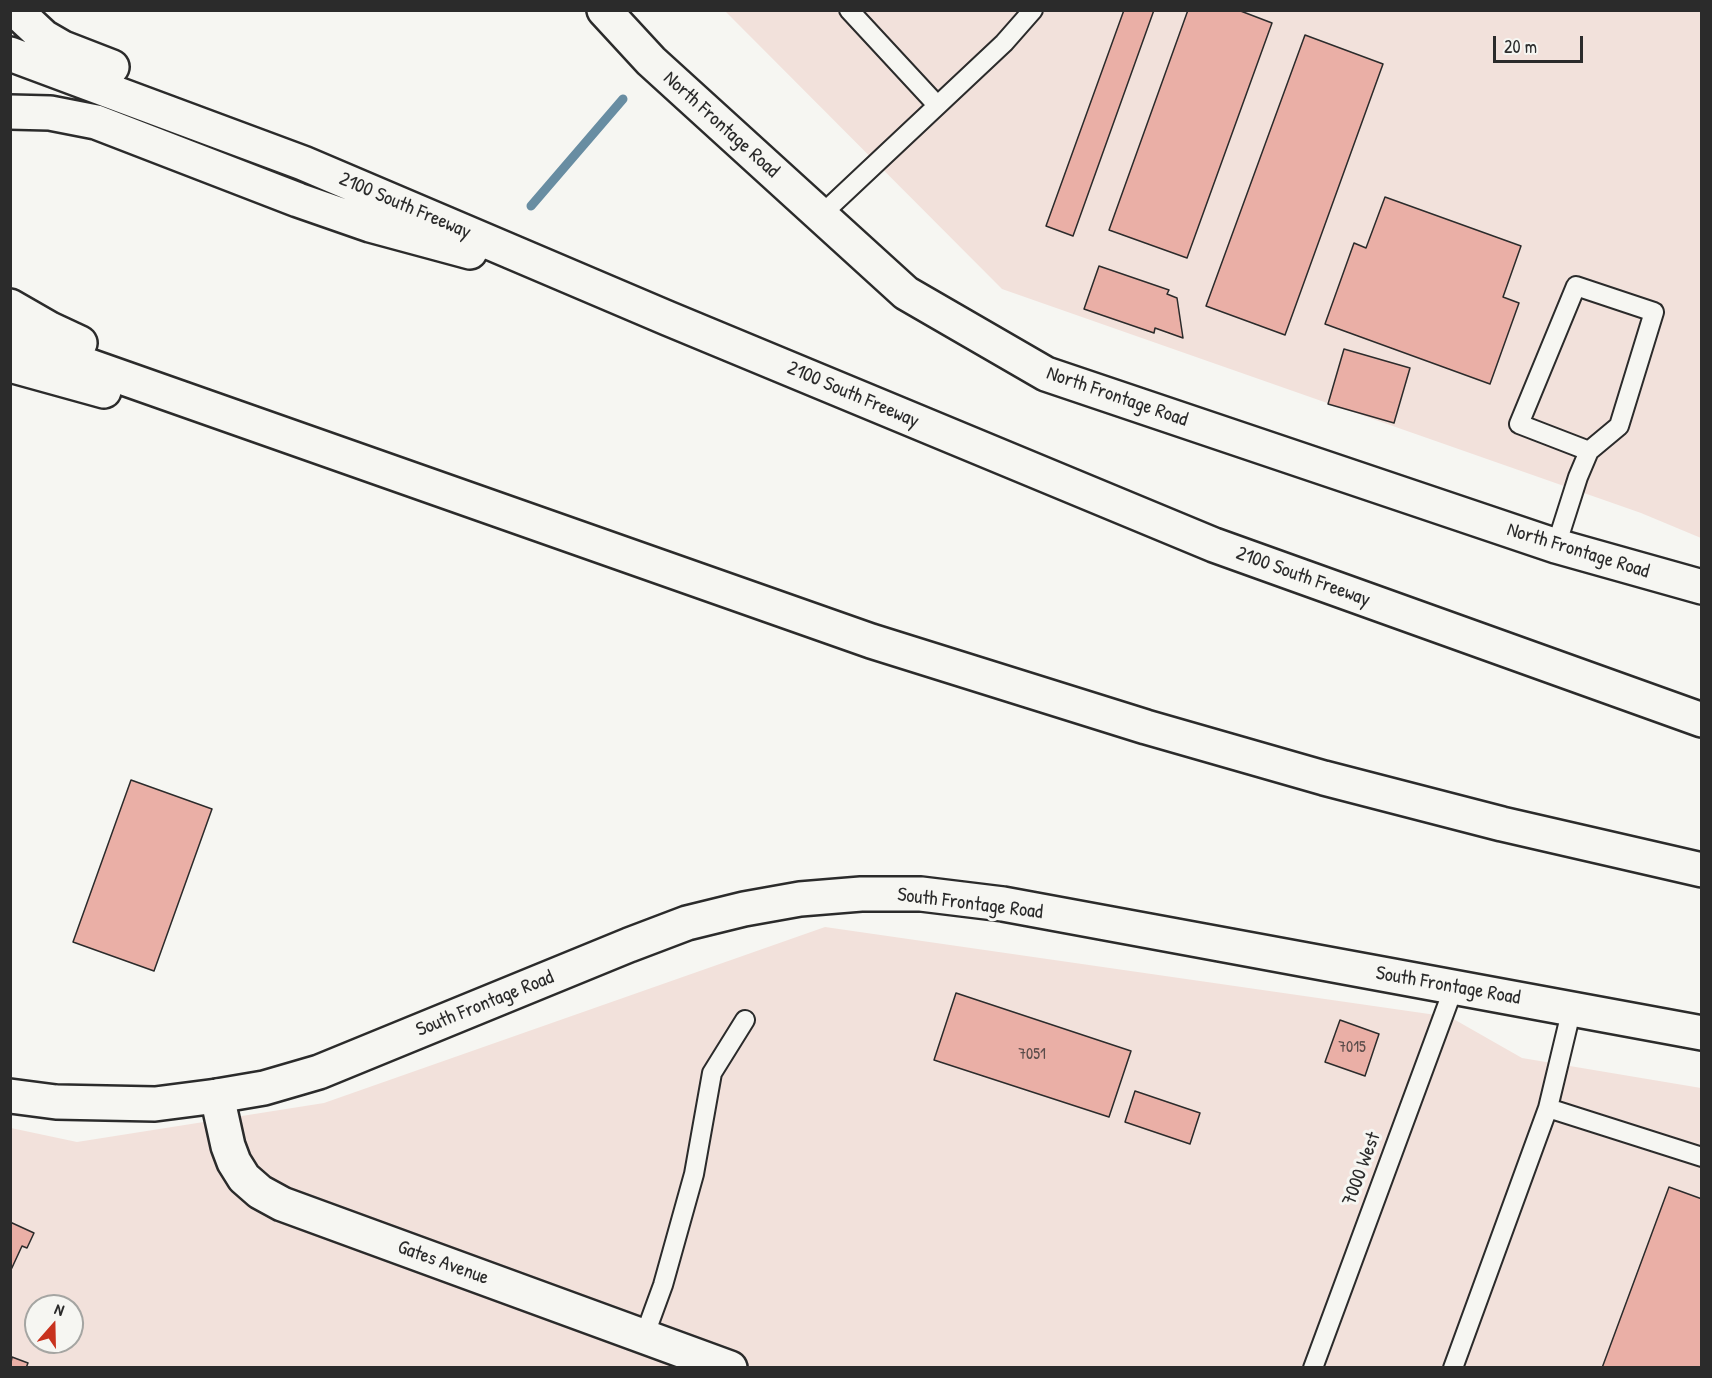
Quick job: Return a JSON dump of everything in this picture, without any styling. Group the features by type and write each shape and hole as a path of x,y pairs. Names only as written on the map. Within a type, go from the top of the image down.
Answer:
{"main road":[{"path":"15,10 45,37 63,48 354,162 426,194 476,220 551,268"},
{"name":"North Frontage Road","path":"604,10 651,61 906,292 1046,374 1556,546 1701,587"},
{"name":"2100 South Freeway","path":"10,54 303,163 1214,545 1701,720"},
{"path":"10,112 50,113 96,122 298,200 370,225 443,245 551,268"},
{"path":"10,306 50,329 153,373 244,421"},
{"path":"10,338 871,641 1146,727 1323,778 1701,870"},
{"path":"10,365 124,396 244,421"},
{"name":"South Frontage Road","path":"10,1096 56,1102 155,1104 264,1088 319,1072 687,923 744,909 810,898 861,894 921,894 1003,904 1701,1033"},
{"name":"Gates Avenue","path":"217,1096 228,1146 234,1162 244,1178 260,1192 275,1200 730,1368"}],"lane":[{"path":"849,10 937,105"},
{"path":"820,215 1004,43 1033,10"},
{"path":"1556,546 1578,477 1589,451 1619,426 1654,312 1575,286 1519,424 1589,451"},
{"name":"7000 West","path":"1312,1368 1454,987"},
{"path":"1453,1368 1548,1108 1572,1008"},
{"path":"644,1337 663,1285 694,1174 712,1073 745,1020"},
{"path":"1548,1108 1701,1157"}],"shaded area":[{"path":"725,11 1701,11 1701,538 1641,513 1002,289"},
{"path":"825,927 1450,1017 1522,1058 1701,1088 1701,1367 1325,1367 1405,1143 1322,1367 11,1368 11,1128 77,1142 324,1103"}],"building":[{"path":"1124,10 1154,10 1073,236 1046,226"},
{"path":"1188,10 1238,10 1272,23 1187,258 1109,230"},
{"path":"1305,35 1383,64 1285,335 1206,306"},
{"path":"1385,197 1521,246 1503,297 1519,303 1490,384 1325,324 1354,243 1366,248"},
{"path":"1099,266 1169,290 1167,294 1177,298 1183,338 1155,328 1154,333 1084,309"},
{"path":"1344,349 1410,368 1394,423 1328,404"},
{"path":"131,780 212,809 154,971 73,942"},
{"path":"956,993 1131,1051 1109,1117 934,1060"},
{"path":"1340,1020 1379,1034 1365,1076 1325,1062"},
{"path":"1135,1091 1200,1113 1190,1144 1125,1122"},
{"path":"1669,1187 1702,1199 1702,1368 1602,1368"},
{"path":"10,1222 34,1233 27,1248 22,1246 10,1272"},
{"path":"12,1357 28,1363 26,1368 10,1368"}],"waterway":[{"path":"531,206 623,99"}]}
